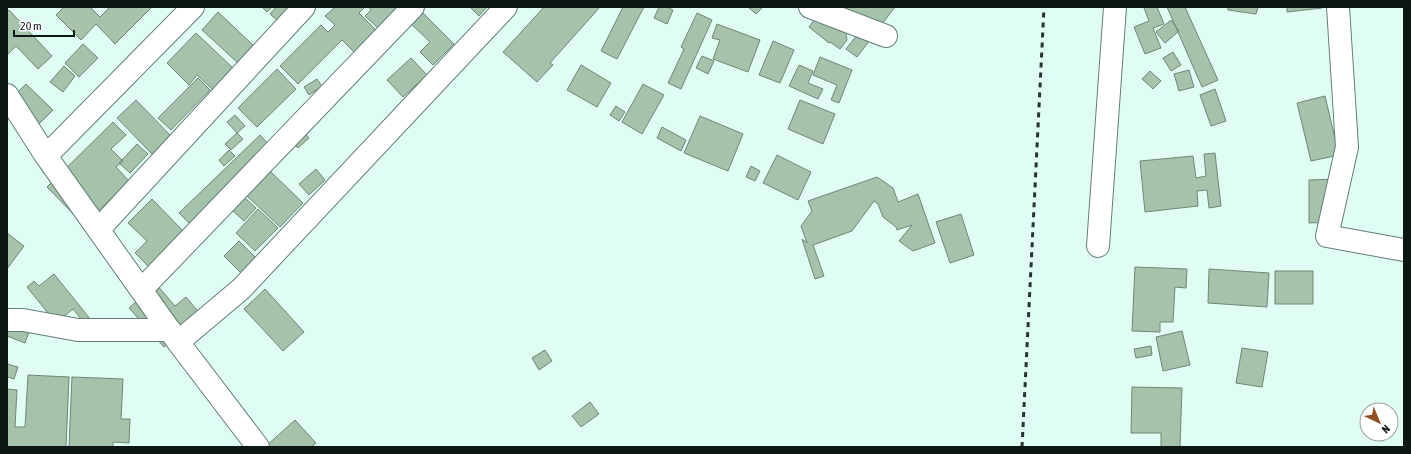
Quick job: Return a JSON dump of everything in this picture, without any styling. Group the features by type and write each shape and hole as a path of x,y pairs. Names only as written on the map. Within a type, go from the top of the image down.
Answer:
{"street":[{"path":"46,156 193,7"},
{"path":"98,229 304,7"},
{"path":"142,290 413,7"},
{"path":"7,320 23,320 78,330 174,336 241,289 506,7"},
{"path":"810,7 886,36"},
{"path":"1098,246 1115,7"},
{"path":"1338,7 1347,146 1327,236 1404,250"},
{"path":"7,95 46,156 174,336 258,447"}],"building":[{"path":"64,7 90,7 100,17 110,7 152,7 115,44 96,24 81,40 56,15"},
{"path":"262,7 272,7 267,12"},
{"path":"276,7 291,7 278,21 270,14"},
{"path":"335,7 365,7 359,13 379,33 357,55 342,40 298,84 280,66 321,25 328,32 335,25 325,16"},
{"path":"368,7 402,7 380,30 365,16 371,10"},
{"path":"470,7 487,7 479,16"},
{"path":"544,7 600,7 550,63 553,65 537,82 503,52"},
{"path":"623,7 644,7 617,59 601,51"},
{"path":"659,7 667,7 673,10 667,24 654,18"},
{"path":"748,7 763,7 756,14"},
{"path":"824,7 895,7 857,57 846,49 861,30 846,34 847,40 840,49 830,42 829,43 809,27"},
{"path":"1157,7 1164,24 1153,28 1161,48 1145,54 1134,27 1149,21 1144,8"},
{"path":"1167,7 1185,7 1218,80 1202,87"},
{"path":"1228,7 1258,7 1256,14 1228,10"},
{"path":"1287,7 1322,7 1322,8 1287,12"},
{"path":"418,8 454,44 433,65 420,52 430,42 407,20"},
{"path":"9,10 52,56 38,69 16,46 7,55 7,12"},
{"path":"218,12 254,46 238,63 202,30"},
{"path":"697,13 712,20 681,89 668,83 684,49 681,47"},
{"path":"1171,20 1179,31 1165,43 1156,32"},
{"path":"717,24 760,40 748,72 713,59 720,40 712,38"},
{"path":"196,33 234,69 213,90 197,75 189,85 167,63"},
{"path":"773,41 794,50 780,83 759,75"},
{"path":"83,44 98,58 79,77 65,63"},
{"path":"1173,52 1181,65 1171,71 1163,58"},
{"path":"702,56 714,61 708,74 696,68"},
{"path":"820,57 852,70 839,103 831,100 837,85 813,75"},
{"path":"411,58 427,75 403,97 387,80"},
{"path":"581,65 611,83 597,107 567,90"},
{"path":"799,65 813,71 808,83 823,89 818,99 789,86"},
{"path":"64,66 75,76 63,92 50,82"},
{"path":"277,69 296,89 257,127 238,108"},
{"path":"1189,70 1194,87 1179,91 1174,74"},
{"path":"1150,71 1161,81 1153,89 1142,79"},
{"path":"198,78 210,90 171,130 158,118"},
{"path":"317,79 322,86 309,95 304,87"},
{"path":"26,84 53,110 39,124 12,98"},
{"path":"643,84 664,95 642,134 622,122"},
{"path":"1215,89 1226,121 1211,126 1200,95"},
{"path":"1325,96 1339,155 1311,161 1297,103"},
{"path":"136,100 171,136 152,154 117,118"},
{"path":"800,100 835,114 823,144 788,129"},
{"path":"616,106 625,112 619,121 610,115"},
{"path":"235,115 245,126 237,133 227,122"},
{"path":"700,116 743,134 728,171 684,153"},
{"path":"113,122 126,135 111,149 123,161 116,167 129,181 84,225 47,187"},
{"path":"662,127 686,140 681,151 657,138"},
{"path":"303,131 309,138 298,148 291,141"},
{"path":"237,133 243,139 231,150 225,144"},
{"path":"260,135 271,147 191,225 179,213"},
{"path":"137,144 148,154 130,173 119,163"},
{"path":"229,150 235,156 224,166 219,160"},
{"path":"1215,153 1221,206 1209,208 1207,190 1197,191 1198,206 1145,212 1140,161 1193,156 1196,178 1206,176 1204,154"},
{"path":"777,155 811,172 798,200 763,183"},
{"path":"751,166 760,171 755,181 746,177"},
{"path":"316,169 325,180 309,195 299,184"},
{"path":"269,170 303,203 280,227 246,195"},
{"path":"877,177 893,188 898,202 918,194 935,243 913,251 899,241 912,225 897,230 896,227 883,217 878,204 874,201 852,231 813,245 824,276 815,279 802,239 807,243 801,226 812,211 808,201"},
{"path":"1338,179 1339,222 1309,223 1309,180"},
{"path":"245,198 256,208 244,221 233,211"},
{"path":"152,199 187,235 152,270 135,253 147,241 128,223"},
{"path":"258,209 278,228 255,251 236,233"},
{"path":"961,214 974,255 950,263 936,222"},
{"path":"7,233 24,246 7,269"},
{"path":"239,241 256,258 241,273 224,256"},
{"path":"1135,267 1187,269 1186,288 1175,287 1173,322 1160,322 1160,332 1132,331"},
{"path":"1209,269 1269,273 1267,307 1208,303"},
{"path":"1275,271 1313,271 1313,304 1275,304"},
{"path":"54,274 99,330 93,334 73,309 56,323 27,287 34,281 39,286"},
{"path":"156,284 175,306 186,297 201,315 164,347 129,308"},
{"path":"265,289 304,332 283,351 244,309"},
{"path":"7,317 31,326 25,343 7,336"},
{"path":"1182,331 1190,365 1163,371 1156,337"},
{"path":"1151,346 1152,355 1136,358 1134,349"},
{"path":"1242,348 1268,352 1262,387 1236,383"},
{"path":"545,350 552,361 539,370 532,358"},
{"path":"7,364 18,367 14,379 7,377"},
{"path":"28,375 69,377 66,447 7,447 7,389 17,390 15,427 25,427"},
{"path":"72,377 123,379 121,419 130,419 129,443 113,442 113,447 69,447"},
{"path":"1132,387 1182,388 1180,447 1161,447 1161,433 1131,433"},
{"path":"590,402 599,414 581,427 572,416"},
{"path":"295,420 316,443 311,447 265,447"}],"railway":[{"path":"1022,447 1044,7"}]}
